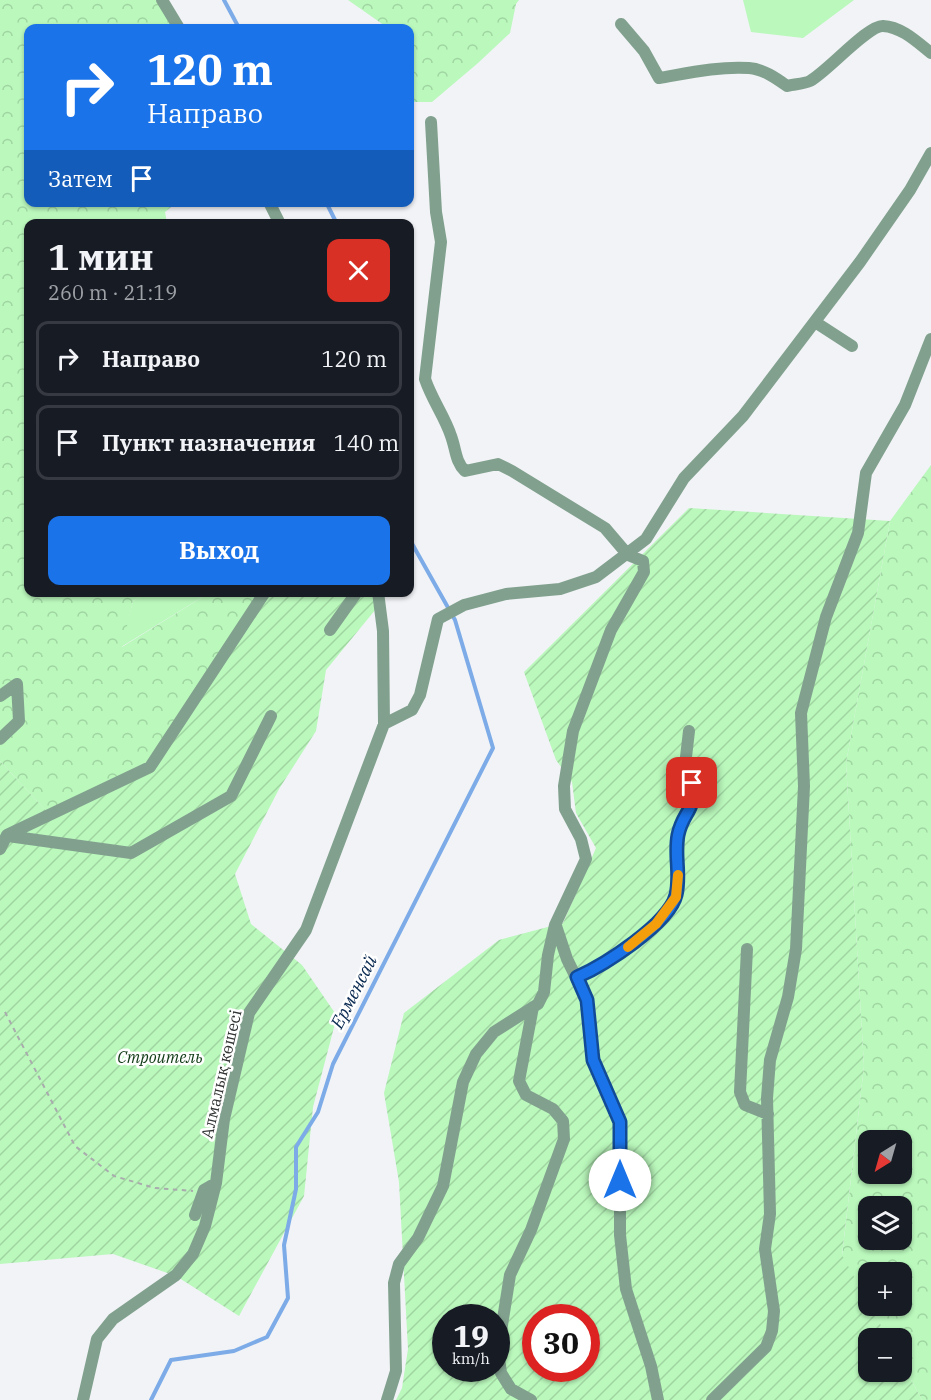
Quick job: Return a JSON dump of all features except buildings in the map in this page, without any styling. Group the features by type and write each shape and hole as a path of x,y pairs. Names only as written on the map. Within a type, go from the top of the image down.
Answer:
{"street":[{"path":"162,0 177,24"},
{"path":"621,24 644,51 659,78 694,72 750,68 769,74 787,86 809,81 846,53 868,31 881,26 898,30 931,53"},
{"path":"387,1400 396,1371 394,1282 399,1264 418,1238 443,1186 463,1082 476,1054 494,1032 538,1004 544,992 548,955 555,925 586,859 581,839 565,809 564,786 573,731 611,630 644,572 643,561 628,555 605,528 512,471 498,464 465,471 458,464 451,435 431,400 425,380 441,242 436,212 431,122"},
{"path":"384,724 412,710 420,695 438,619 442,615 506,594 560,589 596,577 628,555 646,539 684,478 743,416 815,322 910,190 931,153"},
{"path":"815,322 852,346"},
{"path":"712,1400 766,1347 772,1332 774,1311 765,1249 770,1214 768,1114 770,1060 788,997 796,950 804,786 801,713 826,617 858,532 866,472 905,405 931,339"},
{"path":"0,849 7,835 150,767 262,597"},
{"path":"330,630 353,597"},
{"name":"Алмалық көшесі","path":"83,1400 97,1339 113,1319 176,1275 193,1254 206,1226 216,1183 224,1119 249,1013 306,930 384,724 383,631 379,597"},
{"path":"0,696 17,684 19,721 0,739"},
{"path":"7,835 131,853 231,796 271,716"},
{"path":"577,977 600,966 630,946 656,924 676,897 679,831 694,800 686,757 689,731"},
{"path":"555,925 567,959 587,1000 593,1060 620,1122 620,1235 626,1289 651,1366 658,1400"},
{"path":"747,950 740,1092 745,1105 768,1114"},
{"path":"531,1400 511,1389 501,1373 498,1350 510,1275 531,1230 564,1139 563,1121 553,1108 536,1102 526,1095 519,1081 533,1007"},
{"path":"195,1215 204,1190 216,1183"}],"path":[{"path":"5,1012 75,1146 114,1176 154,1188 188,1192 204,1190"}],"green space":[{"path":"0,0 158,0 174,24 24,24 24,207 171,207 165,212 166,219 24,219 24,597 140,597 133,601 122,647 203,597 262,597 150,767 50,815 0,761"},
{"path":"348,0 519,0 516,4 510,33 432,102 414,102 414,24 382,24"},
{"path":"743,0 854,0 803,38 751,32"},
{"path":"931,465 931,1400 922,1400 912,1382 912,1328 882,1328 875,1316 912,1316 912,1262 858,1262 858,1286 842,1256 864,1066 846,763 890,521"},
{"path":"689,508 890,521 846,763 864,1066 842,1255 858,1284 858,1316 876,1316 882,1328 858,1328 858,1382 912,1382 922,1400 396,1400 402,1388 408,1349 399,1182 384,1093 404,1013 499,940 563,923 596,848 576,813 572,782 556,760 524,672"},
{"path":"140,597 202,597 121,647 133,601"},
{"name":"Строитель","path":"262,597 379,597 380,604 326,670 316,731 279,789 235,874 251,924 302,965 337,1016 313,1107 304,1196 239,1316 176,1276 113,1254 0,1264 0,761 50,815 150,767"}],"waterway":[{"name":"Ерменсай","path":"224,0 237,24"},
{"name":"Ерменсай","path":"328,207 334,219"},
{"name":"Ерменсай","path":"151,1400 171,1360 234,1351 267,1337 288,1298 284,1245 296,1189 296,1147 318,1112 333,1064 493,748 455,620 414,547"}],"slow traffic":[{"path":"628,947 656,924 676,897 678,875"}],"route":[{"path":"620,1180 620,1122 593,1060 587,1000 577,977 600,966 630,946 656,924 676,897 679,870 676,847 679,831 694,800 692,783"}]}
